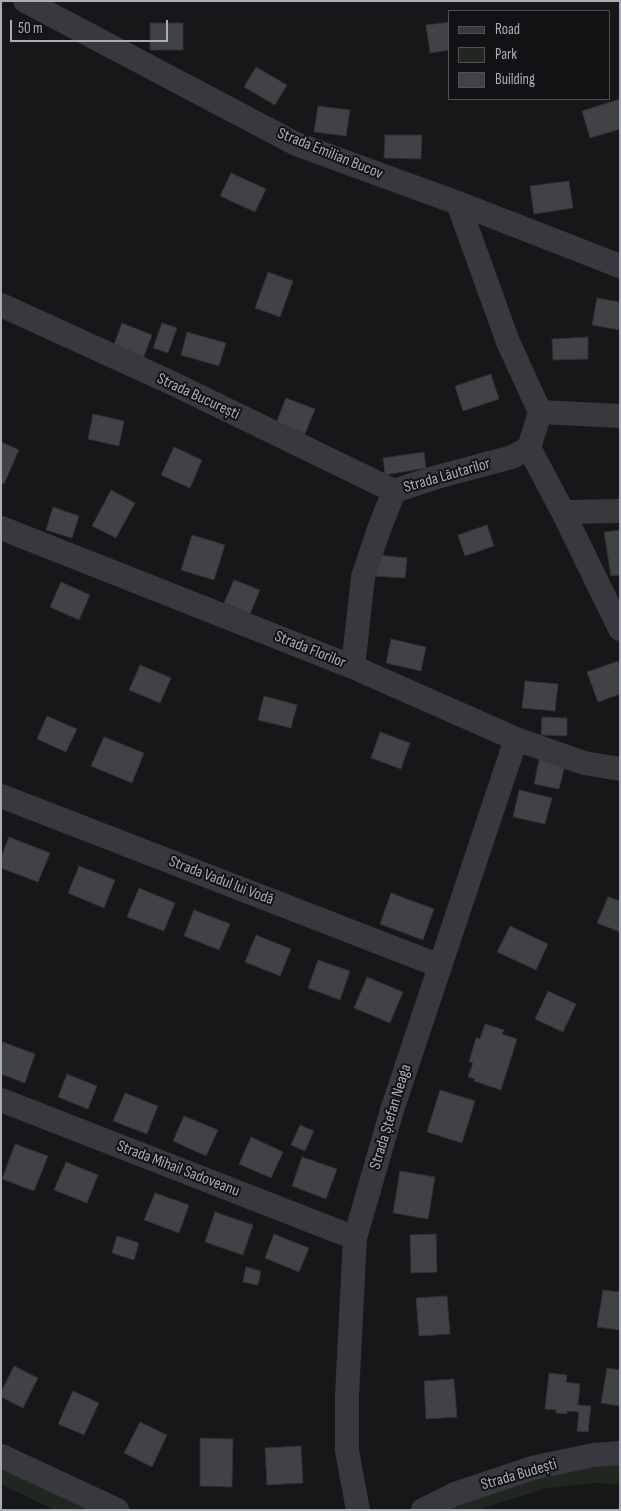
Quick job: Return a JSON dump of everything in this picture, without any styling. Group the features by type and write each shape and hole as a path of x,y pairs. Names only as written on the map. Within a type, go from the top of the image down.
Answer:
{"street":[{"name":"Strada Emilian Bucov","path":"25,1 296,144 458,203 620,266"},
{"path":"458,203 508,342 540,412 528,448 563,512 620,629"},
{"name":"Strada București","path":"1,305 174,384 394,491"},
{"path":"540,412 620,416"},
{"name":"Strada Lăutarilor","path":"353,667 363,577 394,491 437,477 512,457 528,448"},
{"path":"563,512 620,511"},
{"name":"Strada Florilor","path":"1,528 353,667 516,739 584,763 620,769"},
{"name":"Strada Ștefan Neaga","path":"358,1510 348,1451 347,1396 355,1238 392,1110 516,739"},
{"name":"Strada Vadul lui Vodă","path":"1,796 440,966"},
{"name":"Strada Mihail Sadoveanu","path":"1,1100 355,1238"},
{"name":"Strada Budești","path":"423,1510 455,1494 536,1467 594,1455 620,1453"},
{"path":"1,1456 117,1510"}],"green space":[{"path":"620,1463 620,1485 598,1483 547,1488 477,1510 449,1510 556,1473"},
{"path":"1,1468 90,1510 54,1510 1,1484"}],"building":[{"path":"448,22 448,50 430,53 426,25"},
{"path":"150,23 183,23 183,50 150,50"},
{"path":"256,67 287,85 275,105 244,87"},
{"path":"620,99 620,129 590,138 582,111"},
{"path":"318,106 350,110 346,136 314,132"},
{"path":"385,135 422,135 421,159 384,158"},
{"path":"231,173 266,189 255,212 220,196"},
{"path":"569,181 573,208 534,214 530,186"},
{"path":"268,272 293,281 280,317 255,308"},
{"path":"597,298 620,302 620,330 592,325"},
{"path":"122,323 152,335 143,359 113,347"},
{"path":"162,323 177,328 168,353 153,348"},
{"path":"187,332 226,343 219,366 181,355"},
{"path":"588,337 588,359 553,360 552,339"},
{"path":"491,374 499,399 463,411 455,386"},
{"path":"286,398 315,409 305,434 276,423"},
{"path":"93,414 124,421 119,446 88,439"},
{"path":"1,442 19,450 4,484 1,483"},
{"path":"174,447 202,460 190,488 161,475"},
{"path":"424,452 426,468 385,475 383,458"},
{"path":"111,490 135,503 116,538 92,526"},
{"path":"53,507 79,516 72,538 46,530"},
{"path":"487,525 494,546 465,556 458,535"},
{"path":"620,530 620,575 611,576 604,532"},
{"path":"192,535 225,545 214,580 181,570"},
{"path":"377,555 407,558 405,578 375,576"},
{"path":"234,580 260,590 250,614 224,603"},
{"path":"61,582 90,595 79,620 50,607"},
{"path":"391,639 426,647 421,671 386,663"},
{"path":"618,661 620,665 620,694 598,702 587,672"},
{"path":"140,665 171,678 160,703 129,690"},
{"path":"525,681 558,684 555,711 522,708"},
{"path":"264,696 297,705 291,728 258,720"},
{"path":"47,716 77,729 66,752 37,739"},
{"path":"542,717 567,718 567,736 541,735"},
{"path":"380,732 410,743 401,769 371,758"},
{"path":"104,737 144,753 132,783 91,766"},
{"path":"539,760 565,765 559,789 534,784"},
{"path":"519,790 552,798 545,824 513,817"},
{"path":"9,837 50,853 38,882 1,868 1,857"},
{"path":"79,866 115,880 104,908 68,893"},
{"path":"139,888 175,903 164,931 127,917"},
{"path":"391,893 434,909 423,940 380,924"},
{"path":"608,897 620,901 620,932 597,923"},
{"path":"194,910 230,924 219,950 184,936"},
{"path":"510,926 548,944 536,970 497,952"},
{"path":"256,935 291,949 280,976 245,962"},
{"path":"318,960 350,971 340,1000 308,988"},
{"path":"367,977 403,992 390,1023 354,1008"},
{"path":"548,991 576,1004 563,1032 535,1019"},
{"path":"485,1024 504,1030 502,1034 517,1039 501,1090 474,1081 475,1079 468,1077 473,1063 469,1062 476,1038 480,1039"},
{"path":"3,1042 35,1054 25,1083 1,1074 1,1048"},
{"path":"67,1074 97,1086 88,1109 58,1097"},
{"path":"440,1090 475,1101 462,1143 427,1132"},
{"path":"125,1093 158,1106 147,1134 113,1121"},
{"path":"184,1116 218,1130 206,1156 173,1141"},
{"path":"300,1125 314,1131 305,1151 291,1145"},
{"path":"251,1137 283,1152 271,1178 239,1164"},
{"path":"15,1144 48,1156 34,1191 2,1179"},
{"path":"302,1157 337,1169 326,1199 292,1186"},
{"path":"66,1162 98,1175 87,1203 54,1190"},
{"path":"400,1171 435,1177 428,1219 393,1213"},
{"path":"155,1193 189,1205 179,1233 144,1220"},
{"path":"215,1212 253,1225 243,1255 205,1242"},
{"path":"274,1234 309,1248 299,1272 265,1258"},
{"path":"436,1234 437,1272 411,1273 410,1235"},
{"path":"117,1236 139,1243 134,1260 112,1253"},
{"path":"246,1267 261,1271 258,1285 243,1282"},
{"path":"603,1290 620,1292 620,1330 597,1327"},
{"path":"447,1296 450,1334 419,1336 416,1298"},
{"path":"14,1366 38,1378 23,1408 1,1397 1,1392"},
{"path":"607,1368 620,1370 620,1406 601,1403"},
{"path":"549,1373 567,1375 566,1382 580,1384 578,1405 591,1406 588,1432 577,1431 579,1412 567,1411 567,1414 545,1409"},
{"path":"454,1379 457,1417 426,1419 424,1381"},
{"path":"73,1391 99,1403 84,1435 58,1424"},
{"path":"140,1422 167,1435 152,1467 124,1453"},
{"path":"200,1438 233,1439 232,1487 200,1486"},
{"path":"301,1446 303,1483 267,1485 265,1448"}]}
